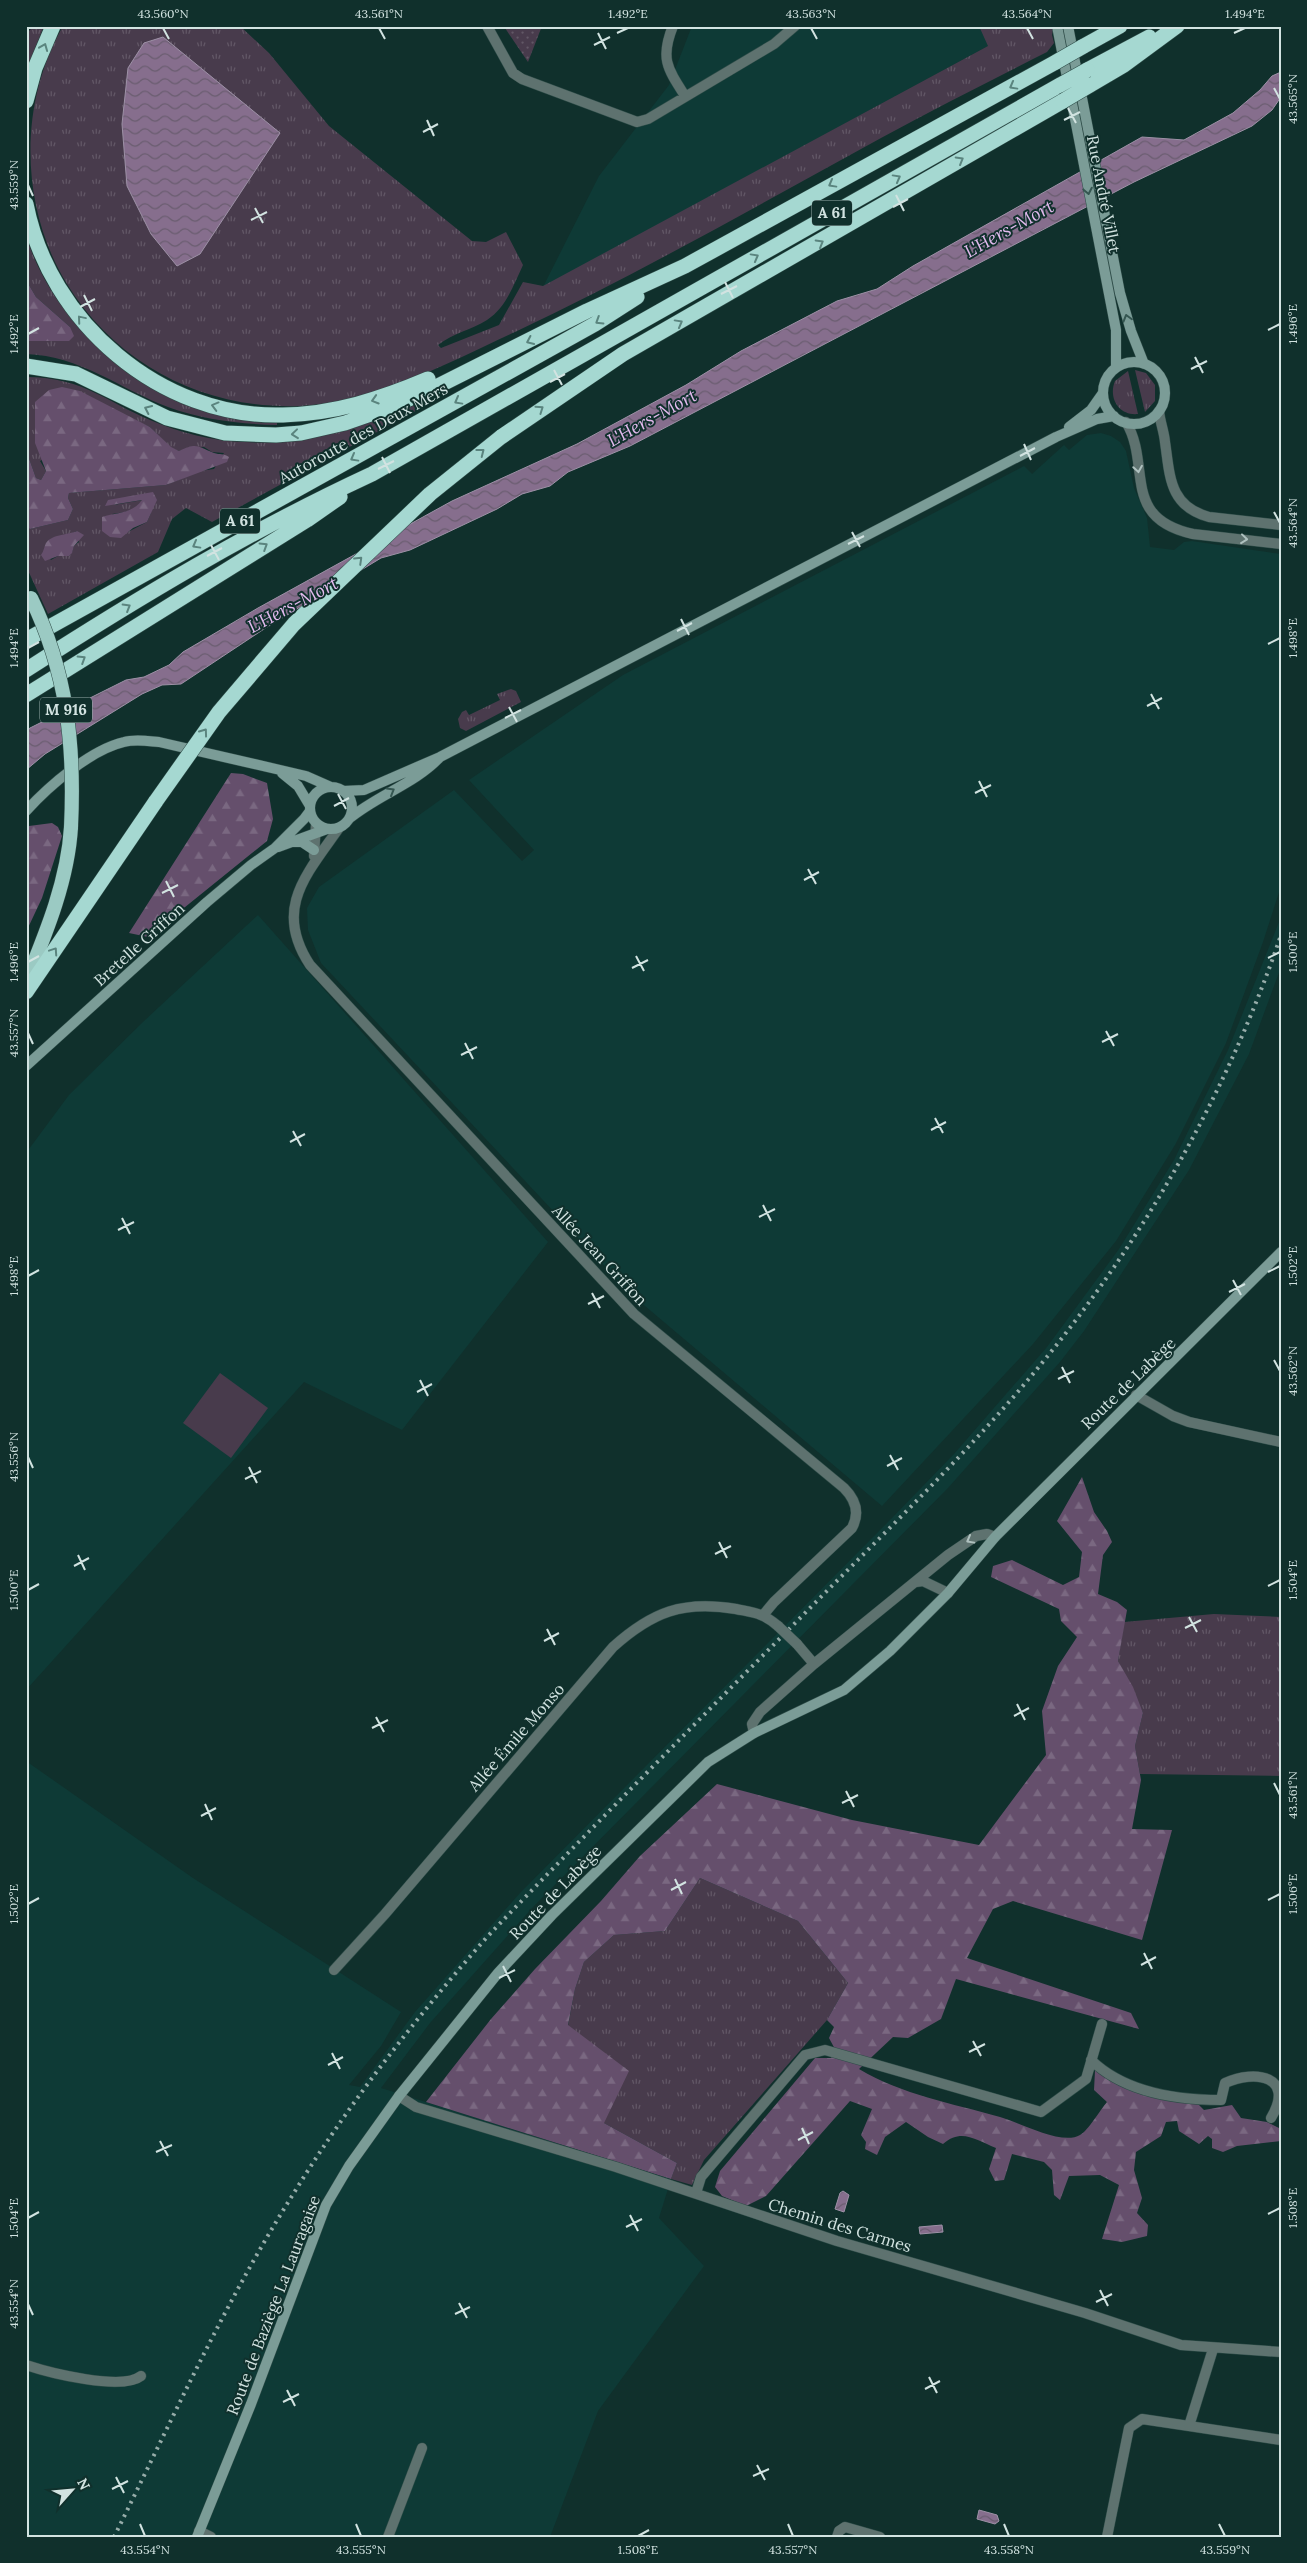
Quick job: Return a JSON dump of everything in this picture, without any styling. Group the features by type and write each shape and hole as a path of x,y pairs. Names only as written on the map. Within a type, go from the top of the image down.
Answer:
{"highway":[{"path":"26,101 35,68 53,26"},
{"name":"A 61","path":"685,266 1120,26"},
{"name":"A 61","path":"26,695 307,520 372,474 1060,86 1088,78 1169,26"},
{"path":"26,992 219,712 294,624 430,494 501,437 624,354 1063,101 1088,78 1124,65 1177,26"},
{"path":"26,204 35,237 57,286 79,318 98,338 142,374 167,388 217,408 280,415 331,411 387,396 503,353"},
{"path":"26,366 76,374 167,418 193,427 225,433 276,436 323,429 372,415 438,386 685,266"},
{"name":"Autoroute des Deux Mers","path":"26,640 595,324 685,266"},
{"path":"26,373 52,370"},
{"path":"26,670 201,563 300,507 372,474"},
{"name":"M 916","path":"26,982 62,880 69,850 73,759 66,705 48,636 28,594"},
{"name":"M 916","path":"27,962 54,891 71,827"}],"main road":[{"name":"Rue André Villet","path":"1057,26 1096,236 1116,330 1116,367"},
{"name":"Rue André Villet","path":"1068,26 1107,232 1126,316 1144,364"},
{"path":"1130,362 1144,364 1158,374 1163,382 1164,400 1159,411 1143,422 1126,422 1114,416 1104,402 1103,393 1106,379 1116,367 1130,362"},
{"path":"1056,437 1091,410 1103,393"},
{"path":"26,811 89,758 124,742 159,742 306,776 343,791 364,790 383,783 424,762 440,757 1056,437 1097,419 1114,416"},
{"path":"339,828 377,799 429,769 440,757"},
{"path":"279,771 298,786 310,808 316,828"},
{"path":"310,808 314,795 325,788 331,787"},
{"path":"343,791 350,800 350,818"},
{"name":"Bretelle Griffon","path":"26,1066 207,902 251,865 275,848 304,820 310,808"},
{"name":"Bretelle Griffon","path":"275,848 293,842 316,828 339,828"},
{"path":"293,842 302,842 314,855"},
{"name":"Route de Labège","path":"399,2096 492,1980 552,1915 708,1762 754,1733 844,1690 890,1651 948,1593 995,1536 1281,1252"},
{"name":"Route de Baziège La Lauragaise","path":"198,2534 251,2404 326,2205 349,2166 399,2096"}],"street":[{"path":"487,26 513,73 522,79 637,122 648,119 774,44 794,28"},
{"path":"673,26 665,47 666,63 685,96"},
{"path":"1159,411 1172,486 1182,503 1190,509 1209,517 1281,525"},
{"path":"1126,422 1133,443 1143,493 1152,511 1168,525 1182,531 1281,544"},
{"name":"Allée Jean Griffon","path":"314,855 316,828"},
{"name":"Allée Jean Griffon","path":"339,828 314,855 296,895 293,922 297,943 310,965 634,1314 844,1488 853,1498 857,1516 852,1528 774,1602 764,1614"},
{"path":"1136,1395 1166,1412 1189,1422 1281,1442"},
{"path":"754,1733 752,1724 760,1712 814,1664 967,1541 988,1534 995,1536"},
{"path":"916,1582 923,1581 948,1593"},
{"name":"Allée Émile Monso","path":"334,1970 385,1914 612,1647 629,1632 648,1619 683,1606 721,1607 764,1614"},
{"path":"764,1614 797,1644 814,1664"},
{"path":"696,2193 701,2177 728,2144 805,2055 813,2051 824,2050 1041,2112 1086,2079 1102,2024"},
{"path":"1091,2060 1100,2068 1146,2090 1190,2100 1221,2100 1225,2083 1238,2077 1270,2078 1276,2082 1278,2092 1277,2108 1271,2118"},
{"name":"Chemin des Carmes","path":"399,2096 416,2107 696,2193 745,2212 837,2241 1084,2313 1181,2345 1213,2349 1281,2352"},
{"path":"1190,2426 1213,2349"},
{"path":"26,2366 54,2373 122,2384 134,2381 141,2376"},
{"path":"1107,2537 1128,2428 1142,2419 1281,2440"},
{"path":"388,2537 422,2448"},
{"path":"837,2537 839,2531 845,2527 880,2537"},
{"path":"198,2534 211,2537"}],"shaded area":[{"path":"692,26 1025,26 543,287 599,176 669,85"},
{"path":"1101,433 1111,436 1120,442 1126,451 1134,488 1147,518 1150,547 1174,550 1184,542 1192,541 1281,554 1281,886 1263,942 1226,1043 1175,1145 1116,1241 1033,1344 882,1506 632,1295 321,963 308,930 307,908 319,887 454,790 522,861 534,850 469,780 623,675 1024,466 1032,474 1064,445 1069,450 1087,435"},
{"path":"258,915 548,1242 402,1430 304,1382 26,1690 26,1153 69,1095 144,1021"},
{"path":"1281,917 1281,967 1249,1054 1189,1170 1084,1331 1060,1362 948,1488 533,1907 430,2023 381,2088 671,2179 659,2218 704,2266 598,2411 550,2537 26,2537 26,1761 193,1878 401,2012 381,2046 349,2085 360,2087 415,2012 520,1893 954,1454 1047,1347 1119,1249 1174,1160 1228,1050"}],"green space":[{"path":"34,26 44,26 26,71 26,34"},
{"path":"63,26 240,26 269,53 329,126 472,241 486,242 506,232 523,265 509,295 494,315 444,341 438,345 441,348 499,325 523,282 543,286 988,46 979,26 1054,26 1052,35 1054,43 1047,52 902,127 654,262 515,332 410,380 356,398 300,406 265,405 231,400 198,391 167,377 138,359 111,338 87,313 67,284 51,254 40,223 33,190 31,156 32,122 38,89 48,56"},
{"path":"504,26 542,26 528,62 507,31"},
{"path":"26,234 35,259 48,285 65,310 84,334 107,356 130,374 154,390 179,400 215,409 277,420 277,425 249,424 195,415 150,400 100,374 82,367 46,356 26,354 26,341 69,341 70,327 36,297 26,280"},
{"path":"26,280 36,297 70,327 74,336 69,341 26,341"},
{"path":"1135,370 1146,373 1155,385 1155,401 1145,412"},
{"path":"1128,371 1138,414 1125,412 1117,405 1114,399 1113,387 1115,381"},
{"path":"26,377 47,378 81,387 142,417 195,435 230,441 264,442 297,440 331,433 364,424 431,398 432,402 212,522 186,508 172,519 158,552 48,614 26,566 26,527 30,529 68,520 73,509 68,498 69,493 166,485 200,471 214,469 224,453 212,452 204,447 179,451 171,448 150,427 123,415 40,461 46,471 41,480 36,478 26,450 29,410 26,410","holes":["153,493 151,513 147,522 128,532 112,514 122,513 137,507 143,500 113,505","77,531 79,542 74,546 69,556 58,556 51,560 44,550 47,542"]},
{"path":"62,387 80,391 150,427 171,447 179,451 197,446 229,457 227,462 166,485 69,493 68,498 73,509 68,520 30,529 26,527 26,450 36,478 41,480 46,471 35,443 35,402 49,390"},
{"path":"153,492 157,500 147,522 133,528 121,538 110,537 102,531 102,517 134,508 142,500 105,506 108,500"},
{"path":"77,531 84,535 74,546 69,556 58,556 45,561 41,555 49,540 56,536"},
{"path":"511,689 516,691 521,702 466,731 460,728 458,719 462,712 466,710 469,715 500,700 497,694"},
{"path":"231,773 243,774 267,783 273,819 267,841 148,937 129,933"},
{"path":"52,823 58,827 62,836 42,898 26,932 26,829 29,826"},
{"path":"220,1373 268,1408 231,1458 183,1423"},
{"path":"1082,1477 1094,1512 1112,1542 1103,1555 1098,1594 1117,1602 1127,1610 1118,1661 1133,1687 1143,1713 1135,1746 1141,1780 1132,1829 1172,1830 1142,1940 1013,1901 993,1909 967,1958 1131,2013 1139,2029 956,1979 941,2019 908,2038 893,2037 859,2069 893,2086 910,2092 1000,2117 1040,2132 1063,2138 1072,2138 1083,2133 1107,2102 1094,2090 1095,2071 1111,2071 1146,2088 1191,2097 1204,2110 1232,2105 1241,2118 1267,2122 1281,2129 1281,2141 1237,2146 1223,2152 1212,2148 1212,2139 1208,2136 1199,2144 1179,2131 1177,2121 1166,2122 1161,2136 1136,2152 1134,2170 1142,2198 1137,2213 1148,2225 1147,2236 1122,2242 1102,2239 1119,2185 1100,2175 1069,2176 1060,2200 1054,2195 1052,2170 1044,2162 1012,2154 1004,2180 995,2181 989,2169 996,2148 963,2136 950,2139 943,2144 928,2137 906,2122 885,2137 877,2155 865,2149 866,2142 861,2135 872,2109 850,2101 766,2196 746,2206 722,2196 715,2187 720,2171 815,2058 831,2058 836,2051 829,2038 834,2027 827,2020 848,1983 798,1921 700,1878 665,1931 614,1935 584,1962 575,1989 568,2025 629,2071 604,2123 677,2163 671,2179 426,2102 491,2019 535,1969 601,1901 640,1856 717,1784 852,1820 979,1845 1046,1755 1042,1711 1058,1666 1077,1637 1061,1621 1059,1609 991,1577 993,1566 1012,1560 1063,1585 1079,1577 1082,1552 1057,1521"},
{"path":"1214,1614 1281,1617 1281,1776 1140,1774 1135,1746 1143,1713 1118,1661 1124,1622"},
{"path":"700,1878 798,1921 848,1983 827,2020 704,2160 692,2185 671,2179 677,2163 604,2123 568,2026 575,1989 584,1962 614,1935 665,1931"}],"water":[{"path":"163,37 280,133 200,254 177,266 151,234 127,186 122,124 128,68 144,43"},
{"name":"L'Hers-Mort","path":"1281,72 1281,97 1272,110 1252,126 1134,182 630,446 568,472 550,486 522,494 497,509 410,550 381,558 264,629 181,684 162,685 142,694 45,754 26,770 26,731 30,728 126,680 144,677 169,665 183,652 258,608 452,501 577,444 686,385 741,351 837,301 877,289 913,266 1142,137 1184,140 1233,113 1260,90 1272,76"},
{"path":"843,2191 849,2195 844,2212 835,2209 840,2193"},
{"path":"942,2225 943,2232 920,2234 919,2227"},
{"path":"979,2510 997,2515 999,2521 995,2524 977,2519"}],"railway":[{"path":"114,2537 199,2364 267,2237 336,2128 384,2062 487,1937 929,1488 987,1427 1042,1363 1080,1315 1116,1264 1181,1160 1236,1050 1260,993 1281,935"}]}
